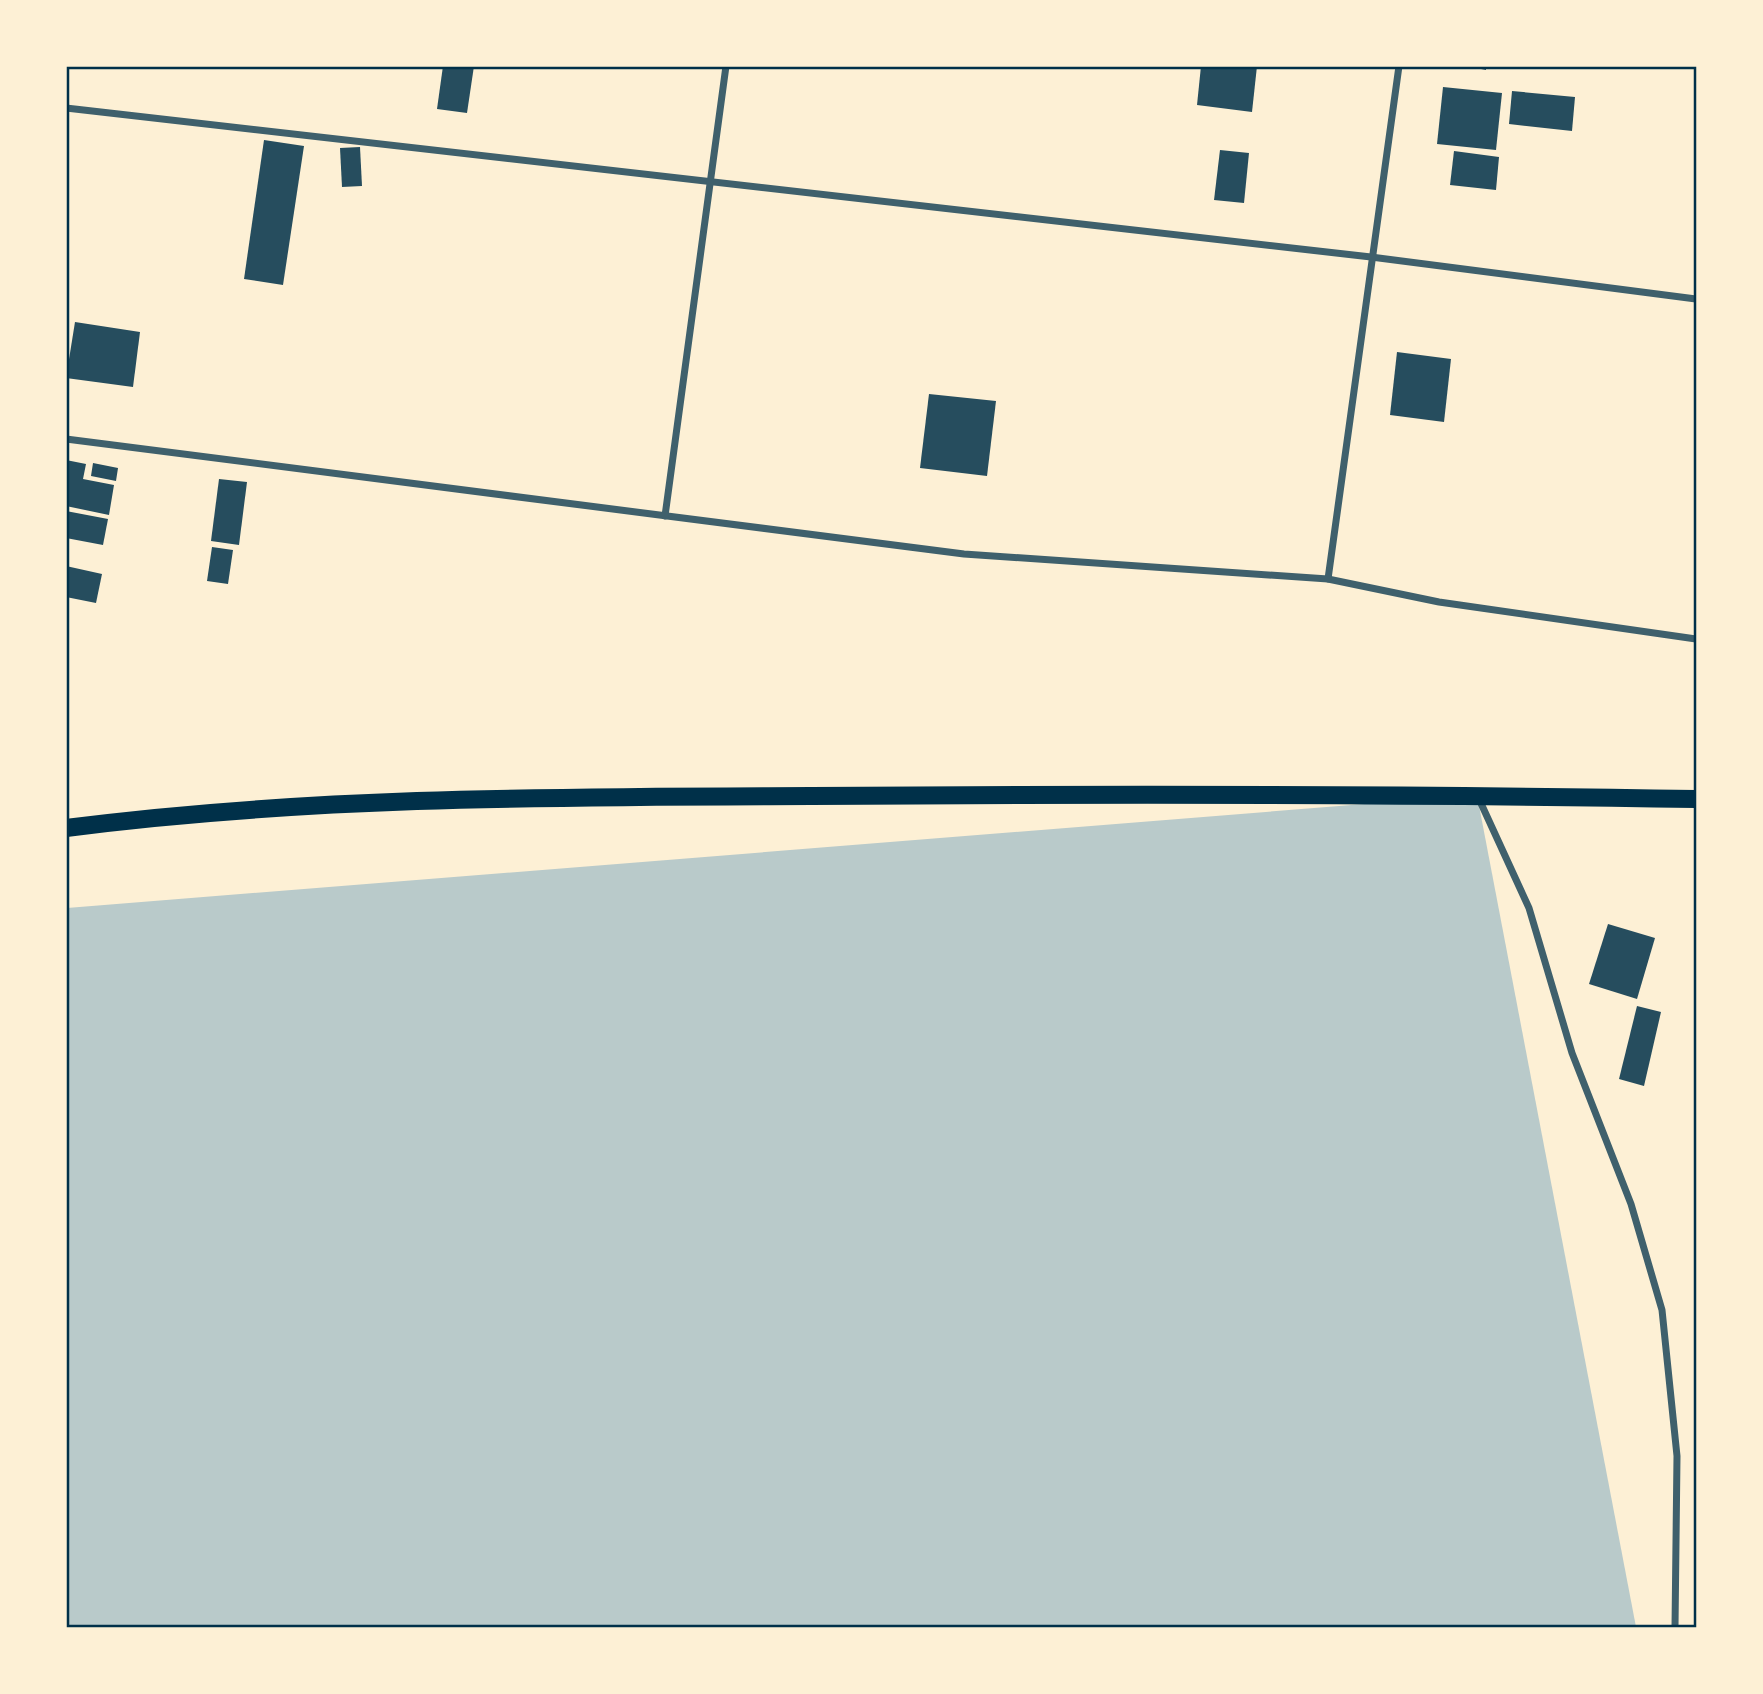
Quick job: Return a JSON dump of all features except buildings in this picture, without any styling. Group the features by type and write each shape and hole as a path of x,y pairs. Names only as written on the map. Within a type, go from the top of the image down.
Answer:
{"main road":[{"path":"66,828 136,819 375,801 739,796 1477,795 1696,799"}],"street":[{"path":"665,516 708,181 726,66"},
{"path":"1328,579 1399,66"},
{"path":"66,108 1371,257 1696,299"},
{"path":"66,439 964,554 1328,579 1439,603 1696,639"},
{"path":"1477,795 1529,908 1572,1054 1631,1204 1662,1310 1677,1456 1675,1628"}],"shaded area":[{"path":"1477,795 1636,1627 67,1628 67,908"}]}
